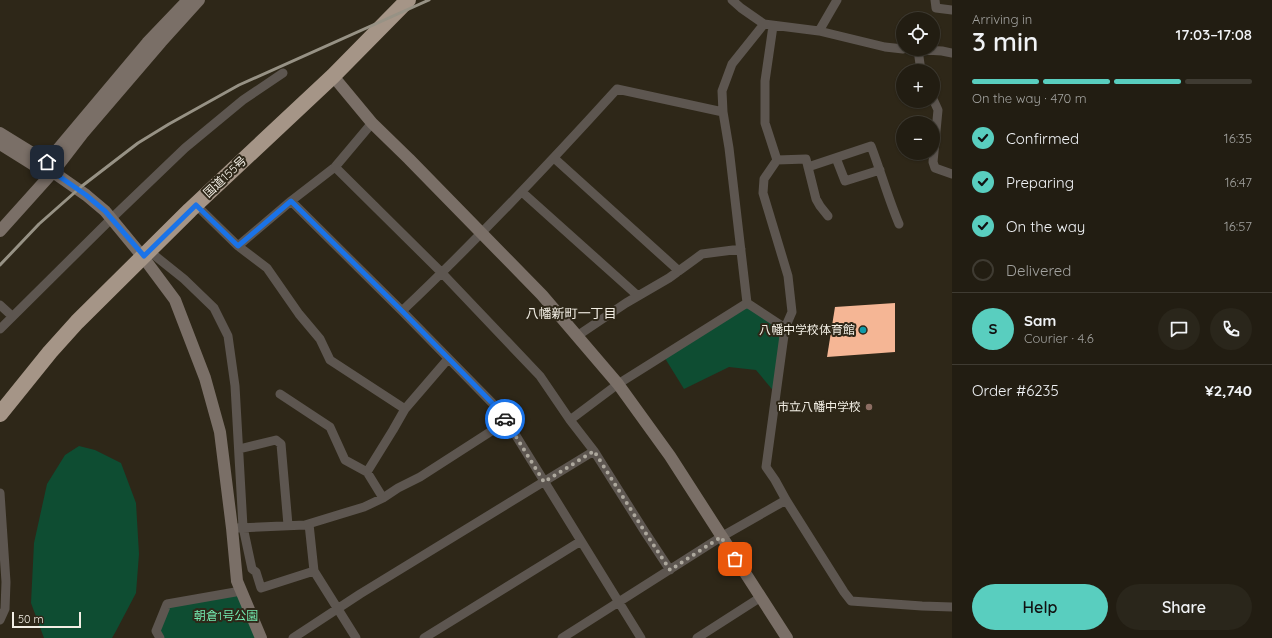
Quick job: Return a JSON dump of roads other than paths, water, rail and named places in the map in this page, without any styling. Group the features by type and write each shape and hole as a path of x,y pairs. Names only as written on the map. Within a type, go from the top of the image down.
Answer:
{"highway":[{"name":"国道155号","path":"0,414 76,322 196,205 333,76 408,0"}],"street":[{"path":"0,232 147,43 188,0"},
{"path":"0,144 40,169 50,167 83,133 199,0"},
{"path":"732,0 769,25 819,31 885,47 896,48"},
{"path":"819,31 836,0"},
{"path":"935,0 936,8 952,10"},
{"path":"747,303 729,148 723,112 722,91 732,64 769,25"},
{"path":"769,25 764,81 765,123 777,160"},
{"path":"940,51 952,53"},
{"path":"0,328 185,148 243,100 283,73"},
{"path":"333,76 372,123 410,159 542,295 618,384 670,456 787,638"},
{"path":"402,311 522,192 618,89 723,112"},
{"path":"937,108 937,131 933,162 936,168 952,174"},
{"path":"238,246 291,201 335,167 372,123"},
{"path":"0,132 50,167 86,195 112,218 146,254 175,300 206,378 220,432 238,528 252,569 256,572 261,588 314,571"},
{"path":"808,167 871,146 899,224"},
{"path":"554,158 679,271"},
{"path":"836,158 845,181 880,170"},
{"path":"777,160 806,159 816,199 828,216"},
{"path":"777,160 764,179 763,193 788,276 792,312 786,328 766,467 832,574 851,601 952,607"},
{"path":"335,167 442,273 540,376 570,420 594,451 670,570"},
{"path":"522,192 638,296"},
{"path":"291,201 500,411 641,638"},
{"path":"196,205 238,246 267,268 299,314 320,339 330,360 405,409"},
{"path":"577,336 626,303 679,271 702,254 741,249"},
{"path":"146,254 184,279 214,308 228,336 235,386 239,449 238,581 261,638"},
{"path":"747,303 786,328"},
{"path":"570,420 618,384 747,303"},
{"path":"0,305 12,316"},
{"path":"367,472 405,409 448,359"},
{"path":"280,394 330,427 345,460 367,472 383,498"},
{"path":"238,528 309,524 364,507 420,477 507,421"},
{"path":"239,449 276,440 281,444 288,525"},
{"path":"293,638 360,594 594,451"},
{"path":"0,493 6,582 5,609 0,620"},
{"path":"562,638 721,537 786,500"},
{"path":"309,524 314,571 356,638"},
{"path":"424,638 581,541"},
{"path":"160,638 156,631 167,604 241,591"},
{"path":"697,638 761,598"}],"railway":[{"path":"0,265 39,224 82,186 138,143 239,85 429,0"}],"place":[{"name":"八幡中学校体育館","path":"863,330"},
{"name":"市立八幡中学校","path":"869,407"}],"district":[{"name":"八幡新町一丁目","path":"571,313"}],"park label":[{"name":"朝倉1号公園","path":"226,616"}]}
